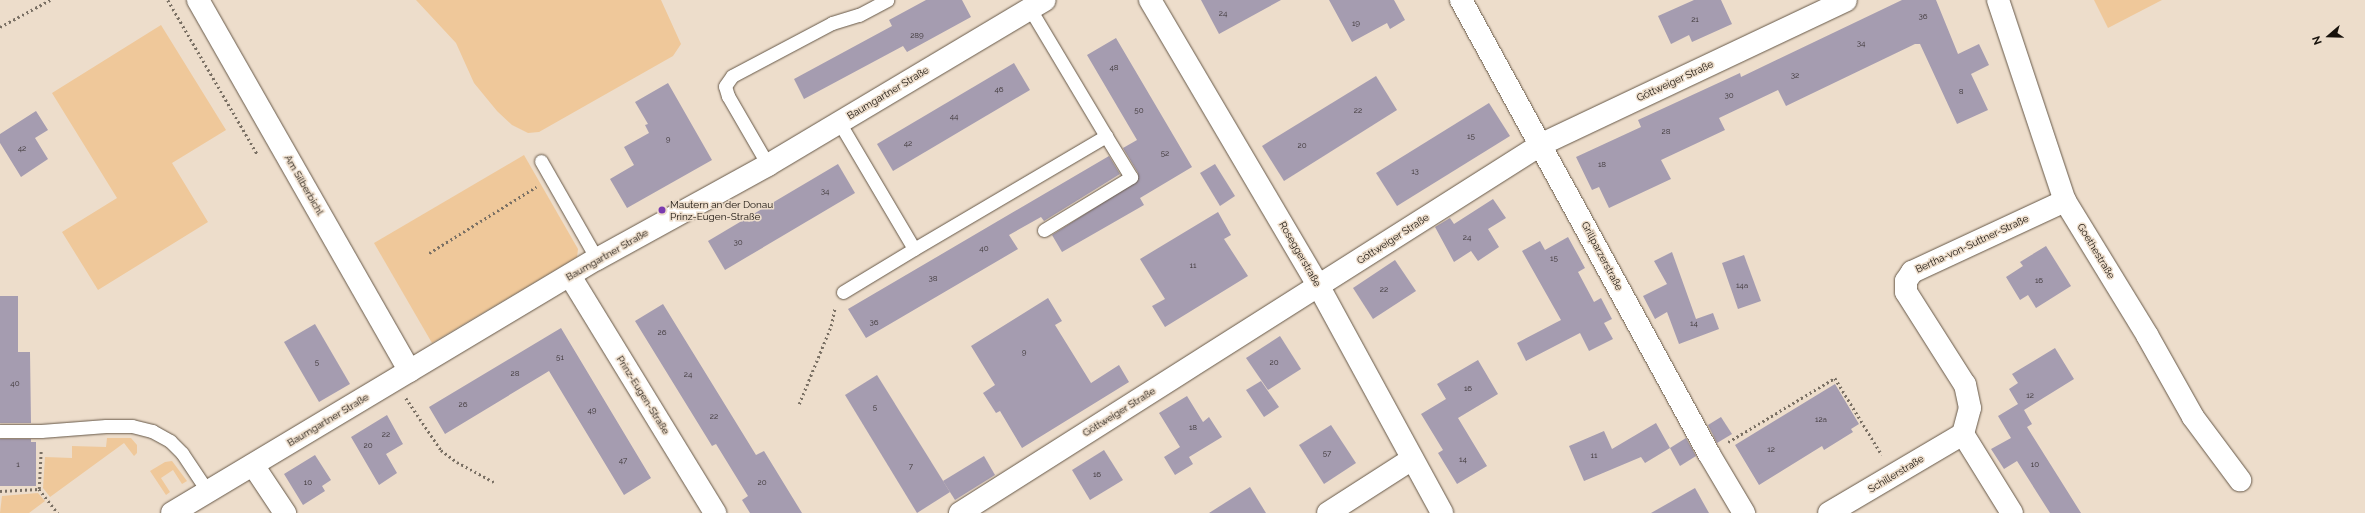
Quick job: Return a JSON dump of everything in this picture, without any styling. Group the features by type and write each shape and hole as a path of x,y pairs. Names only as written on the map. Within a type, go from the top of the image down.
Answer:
{"street":[{"name":"Am Silberbichl","path":"198,0 410,371"},
{"name":"Roseggerstraße","path":"1150,0 1319,287 1442,513"},
{"name":"Grillparzerstraße","path":"1461,0 1542,144 1709,454 1744,513"},
{"name":"Göttweiger Straße","path":"960,513 1319,287 1542,144 1846,0"},
{"name":"Goethestraße","path":"1998,0 2065,201 2147,335 2193,417 2240,480"},
{"name":"Baumgartner Straße","path":"172,513 570,276 596,259 768,165 1037,4"},
{"name":"Bertha-von-Suttner-Straße","path":"1963,434 1970,408 1965,385 1906,292 1906,281 1912,272 2065,201"},
{"name":"Prinz-Eugen-Straße","path":"570,276 715,513"},
{"name":"Schillerstraße","path":"1829,513 1963,434"},
{"path":"1963,434 2012,513"},
{"path":"1328,513 1412,459"},
{"path":"253,465 285,513"}],"lane":[{"path":"768,165 728,96 725,86 732,76 832,23 860,15 887,0"},
{"path":"1037,4 1106,136 1131,177 1044,230"},
{"path":"838,122 914,250"},
{"path":"843,292 1106,136"},
{"path":"541,161 596,259"},
{"path":"0,431 41,431 106,426 132,426 152,431 170,441 182,453 208,492"}],"path":[{"path":"0,27 50,0"},
{"path":"429,253 540,184"},
{"path":"800,404 832,326 833,311 843,292"},
{"path":"1709,454 1835,378 1894,475"},
{"path":"405,396 441,450 457,462 494,482"},
{"path":"41,431 39,489 58,513"},
{"path":"0,491 39,489"}],"shaded area":[{"path":"416,0 661,0 681,44 673,56 539,132 528,133 512,125 497,111 474,83 456,43"},
{"path":"2094,0 2162,0 2108,28"},
{"path":"161,25 226,130 172,163 208,222 98,290 62,232 117,198 52,93"},
{"path":"524,155 578,249 577,257 432,343 374,243"},
{"path":"107,438 131,438 137,445 137,453 134,456 124,443 50,497 43,488 45,457 72,458 72,446 106,447"},
{"path":"172,461 187,481 182,484 173,470 161,478 170,492 166,495 150,471 165,462"},
{"path":"38,493 45,501 29,513 0,513 2,496"}],"building":[{"path":"926,0 962,0 971,17 907,52 903,46 804,99 794,79 892,26 889,20"},
{"path":"1201,0 1281,0 1219,34"},
{"path":"1329,0 1394,0 1405,20 1390,29 1387,23 1352,42"},
{"path":"1694,0 1721,0 1732,24 1692,42 1689,35 1671,44 1658,16"},
{"path":"1902,0 1936,0 1958,54 1979,44 1989,65 1971,74 1988,110 1957,124 1920,44 1915,44 1786,106 1778,90 1719,118 1725,130 1661,160 1671,179 1609,208 1599,187 1592,190 1576,157 1641,127 1638,120 1740,73 1741,77"},
{"path":"1116,38 1192,167 1140,198 1144,205 1062,252 1052,235 1138,180 1138,173 1123,148 1137,140 1087,55"},
{"path":"1014,63 1030,90 893,171 877,144"},
{"path":"1376,76 1397,110 1284,181 1262,146"},
{"path":"668,83 712,160 627,208 610,179 634,165 624,147 649,133 645,125 648,124 635,102"},
{"path":"1489,103 1510,136 1397,206 1376,173"},
{"path":"36,111 48,130 35,138 48,159 21,177 0,143 0,134"},
{"path":"1109,156 1120,174 1044,221 1041,217 1009,235 1018,249 866,338 848,309"},
{"path":"838,164 855,193 725,270 708,241"},
{"path":"1215,164 1235,196 1220,206 1200,173"},
{"path":"1493,199 1506,218 1488,229 1499,247 1478,261 1471,251 1454,262 1435,227 1450,218 1454,224"},
{"path":"1218,212 1231,235 1224,239 1248,276 1165,327 1152,306 1165,299 1140,259"},
{"path":"1568,237 1585,268 1578,272 1594,302 1601,298 1612,319 1604,323 1613,339 1589,351 1580,333 1526,361 1517,343 1561,320 1522,251 1540,241 1545,250"},
{"path":"2046,246 2071,286 2036,308 2028,295 2020,300 2006,277 2023,266 2020,262"},
{"path":"1672,252 1696,319 1713,313 1719,329 1679,344 1667,312 1655,319 1643,296 1667,284 1654,261"},
{"path":"1744,255 1761,301 1738,309 1722,263"},
{"path":"1395,260 1416,291 1373,319 1353,288"},
{"path":"0,296 18,296 18,352 30,352 31,423 0,423"},
{"path":"1048,298 1062,321 1055,325 1091,383 1119,365 1129,382 1022,448 1000,411 996,413 983,393 995,385 971,346"},
{"path":"663,304 756,455 764,451 802,513 750,513 742,500 748,496 716,444 712,446 635,321"},
{"path":"315,324 350,384 319,402 284,342"},
{"path":"561,328 651,478 624,495 549,371 445,434 429,407"},
{"path":"1280,336 1301,369 1268,390 1246,358"},
{"path":"2055,348 2074,379 2024,410 2032,424 2027,427 2081,513 2050,513 2017,461 2004,469 1991,449 2011,438 1998,416 2018,404 2009,389 2018,383 2012,374"},
{"path":"1478,360 1498,394 1458,418 1487,466 1457,484 1438,453 1443,450 1421,414 1446,399 1437,384"},
{"path":"877,375 950,492 917,513 845,395"},
{"path":"1261,381 1279,407 1264,417 1246,390"},
{"path":"1835,384 1859,424 1851,429 1853,432 1824,450 1822,446 1759,485 1735,445"},
{"path":"1187,396 1203,422 1209,417 1222,437 1189,457 1193,464 1175,475 1164,457 1180,447 1159,413"},
{"path":"387,415 403,444 386,454 397,473 379,485 351,437"},
{"path":"1721,417 1732,434 1717,443 1708,425"},
{"path":"1656,423 1670,448 1645,463 1641,457 1584,481 1569,446 1604,431 1612,449"},
{"path":"1331,425 1356,463 1324,484 1299,445"},
{"path":"1686,438 1696,456 1680,466 1670,448"},
{"path":"0,439 31,439 31,442 36,442 36,486 0,486"},
{"path":"1104,450 1123,480 1090,500 1072,470"},
{"path":"315,455 331,480 322,486 325,491 303,505 284,474"},
{"path":"984,456 995,475 955,500 943,481"},
{"path":"1250,487 1266,513 1209,513"},
{"path":"1695,488 1709,513 1651,513"}],"place":[{"name":"Mautern an der Donau Prinz-Eugen-Straße","path":"662,210"}]}
